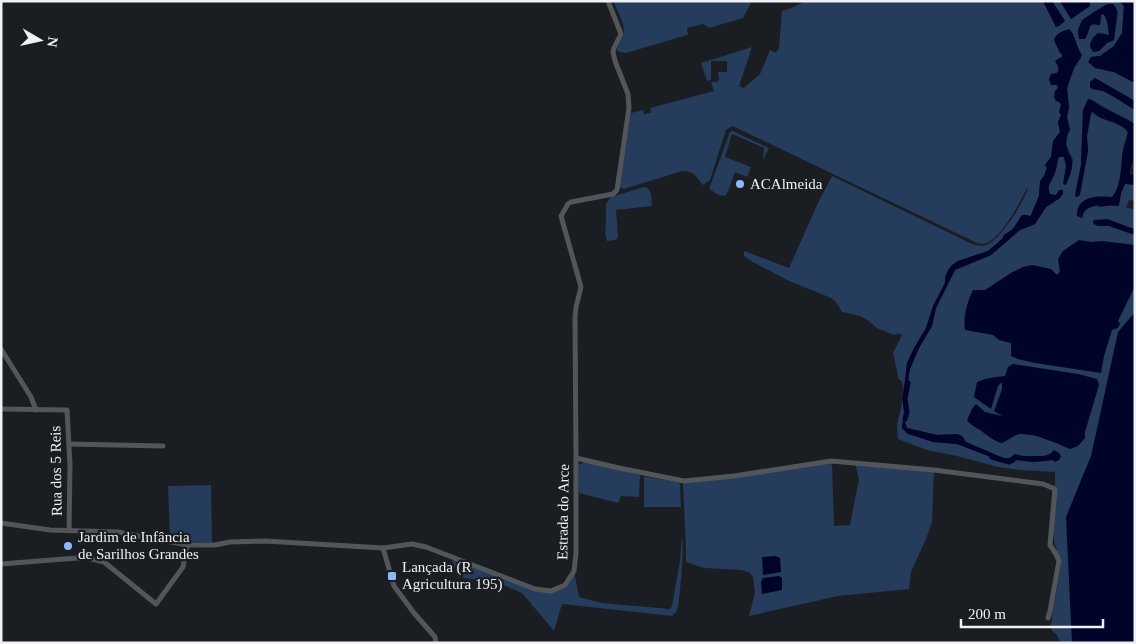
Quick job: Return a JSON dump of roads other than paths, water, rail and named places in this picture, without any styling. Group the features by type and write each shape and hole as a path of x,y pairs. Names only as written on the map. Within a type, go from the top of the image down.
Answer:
{"street":[{"name":"Estrada do Arce","path":"1,523 50,530 118,532 187,545 264,541 382,548 412,544 426,547 535,588 551,591 565,585 574,571 576,554 575,317 581,287 561,216 571,202 613,194 617,190 629,108 628,94 615,61 614,48 621,34 608,1"},
{"path":"1,349 31,397 36,410 1,409"},
{"name":"Rua dos 5 Reis","path":"36,410 67,410 70,465 69,531"},
{"path":"69,444 163,446"},
{"path":"576,458 681,481 734,476 831,460 934,470 1043,484 1055,489 1050,545 1059,561 1048,618"},
{"path":"1,564 77,558 88,558 104,562 156,604 184,567 187,545"},
{"path":"382,548 394,586 434,637 436,643"}],"waterway":[{"path":"905,419 907,412 905,399 908,383"},
{"path":"992,457 1009,462 1013,460"}],"place":[{"name":"ACAlmeida","path":"740,184"},
{"name":"Jardim de Infância de Sarilhos Grandes","path":"68,546"},
{"name":"Lançada (R Agricultura 195)","path":"392,576"}]}
